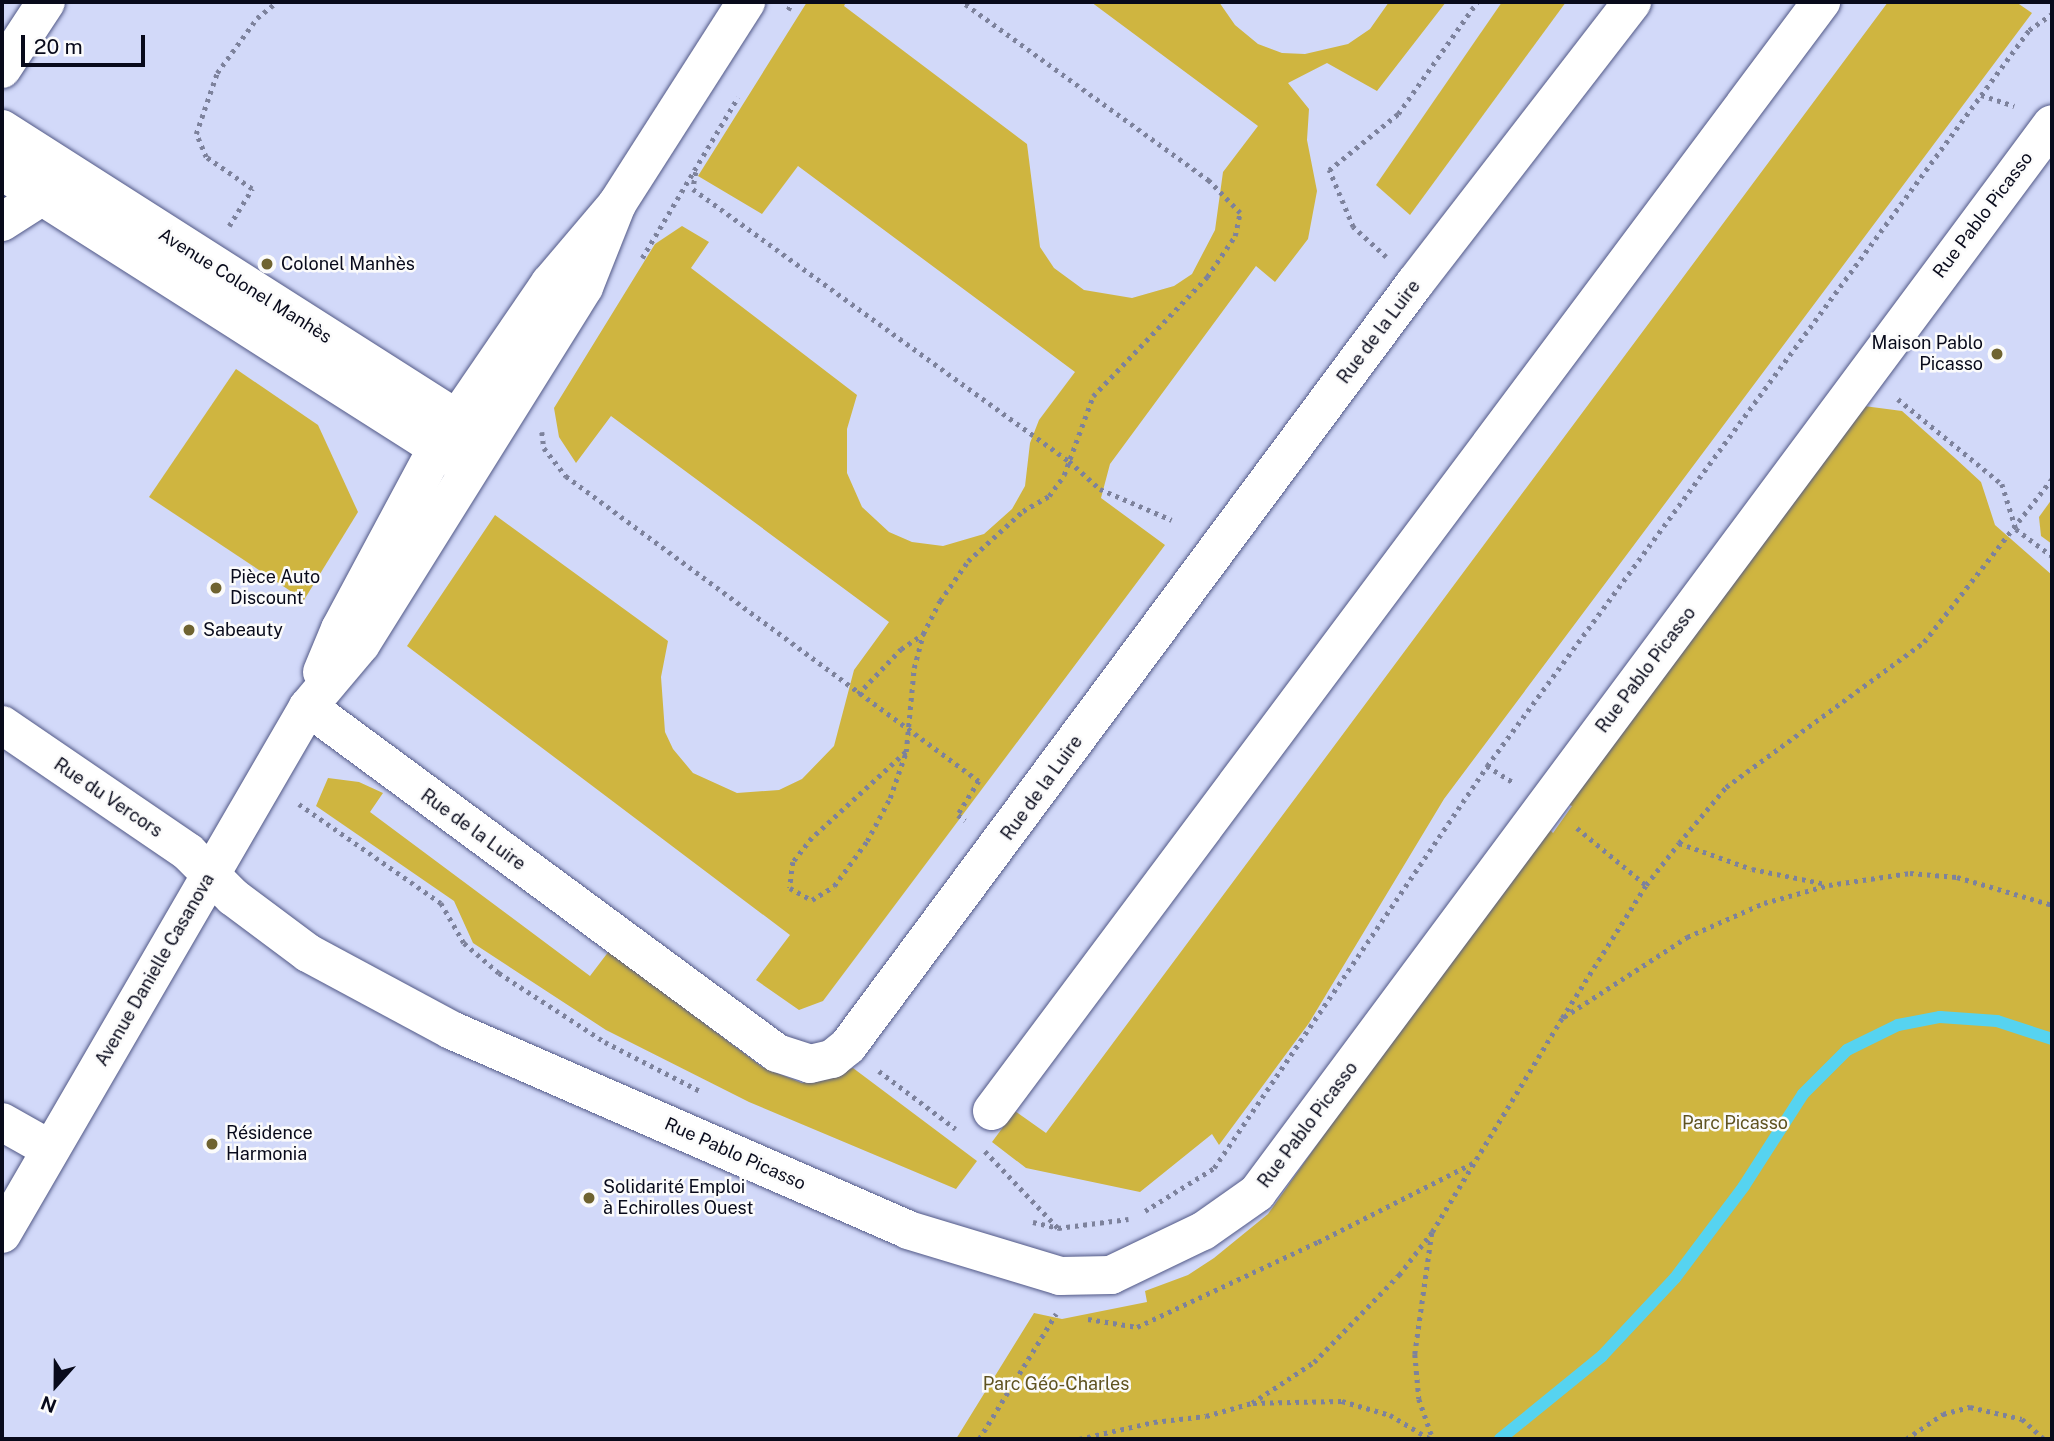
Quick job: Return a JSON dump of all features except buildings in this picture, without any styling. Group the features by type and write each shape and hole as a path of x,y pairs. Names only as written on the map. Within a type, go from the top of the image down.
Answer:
{"street":[{"path":"2,69 47,2"},
{"name":"Avenue Danielle Casanova","path":"2,1234 308,707 340,629 447,433 550,283 617,204 746,2"},
{"name":"Rue de la Luire","path":"308,707 776,1053 810,1063 832,1059 848,1046 1415,283 1632,2"},
{"path":"992,1111 1821,2"},
{"name":"Rue Pablo Picasso","path":"210,877 308,953 464,1035 908,1230 1059,1276 1111,1275 1203,1231 1257,1193 2052,124"},
{"name":"Avenue Colonel Manhès","path":"2,129 206,263 480,455"},
{"name":"Avenue Colonel Manhès","path":"2,171 41,197 447,433"},
{"path":"2,222 41,197"},
{"name":"Avenue Danielle Casanova","path":"308,707 362,644 584,287 617,204"},
{"name":"Rue du Vercors","path":"2,725 188,852 210,877"},
{"path":"2,1122 50,1149"}],"path":[{"path":"206,263 252,189 206,157 196,134 202,107 236,44 277,2"},
{"path":"906,752 812,838 793,862 790,888 812,900 834,886 890,798 906,752 923,634 968,561 1023,511 1049,496 1069,461 1093,396 1207,277 1235,236 1240,213 1209,181 962,2"},
{"path":"1415,283 1353,227 1329,170 1398,114 1477,2"},
{"path":"637,265 696,168 693,189 1069,461 1100,489 1172,520"},
{"path":"1865,372 2002,484 2016,529 2052,556"},
{"path":"541,426 544,448 566,476 979,781 958,815 999,846"},
{"path":"1252,1403 1314,1362 1399,1276 1432,1232 1646,885 1726,787 1793,734 1924,642 2016,529 2052,479"},
{"path":"858,694 901,649 923,634"},
{"path":"1679,843 1752,869 1829,885"},
{"path":"1562,1018 1687,937 1764,903 1829,885 1910,873 1957,877 2052,905"},
{"path":"895,1085 961,1132"},
{"path":"982,1148 1058,1228"},
{"path":"1083,1318 1137,1327 1318,1242 1475,1162"},
{"path":"1432,1232 1415,1354 1419,1399 1432,1439"},
{"path":"979,1439 1056,1314 1070,1316"},
{"path":"1079,1439 1110,1437 1252,1403 1342,1401 1390,1415 1432,1439"},
{"path":"1906,1439 1943,1414 1970,1407 2022,1419 2045,1439"}],"green space":[{"path":"807,2 846,2 844,6 1027,144 1040,247 1054,268 1084,290 1132,298 1174,286 1192,274 1215,230 1223,172 1258,126 1091,2 1219,2 1235,25 1258,44 1282,53 1305,54 1348,44 1370,29 1389,2 1446,2 1377,91 1327,63 1288,83 1309,109 1307,140 1317,191 1308,239 1275,282 1256,266 1110,464 1101,498 1165,545 823,1001 799,1010 756,980 790,935 407,646 495,515 668,641 661,677 665,732 673,749 693,773 737,793 779,790 802,779 834,746 854,670 889,622 611,416 576,463 559,437 554,408 655,244 682,226 709,242 691,268 857,395 847,429 847,473 862,507 889,532 912,542 943,546 984,534 1012,509 1025,486 1030,443 1039,420 1075,372 798,166 762,214 698,176"},
{"path":"1502,2 1566,2 1410,215 1376,185"},
{"path":"1888,2 2016,2 2032,13 1444,799 1309,1023 1219,1145 1212,1134 1140,1192 1026,1168 992,1142 1015,1111 1046,1133"},
{"path":"236,369 318,425 358,512 304,600 149,497"},
{"name":"Parc Picasso","path":"1864,406 1902,411 1956,459 1981,482 1995,525 2052,575 2052,1439 956,1439 1034,1313 1062,1319 1147,1302 1145,1291 1188,1275 1214,1258 1268,1214 1371,1068 1549,829 1553,833 1572,806 1567,804"},
{"path":"2052,499 2052,544 2041,536 2039,517"},
{"path":"328,778 359,782 383,793 370,812 590,976 609,951 762,1067 802,1083 853,1068 977,1161 956,1189 749,1102 606,1030 473,943 454,901 316,806"}],"waterway":[{"path":"1500,1439 1602,1356 1675,1278 1744,1186 1803,1094 1847,1050 1898,1025 1940,1017 1997,1021 2052,1039"}],"place":[{"name":"Colonel Manhès","path":"267,264"},
{"name":"Maison Pablo Picasso","path":"1997,354"},
{"name":"Pièce Auto Discount","path":"216,588"},
{"name":"Sabeauty","path":"189,630"},
{"name":"Résidence Harmonia","path":"212,1144"},
{"name":"Solidarité Emploi à Echirolles Ouest","path":"589,1198"}],"park label":[{"name":"Parc Géo-Charles","path":"1056,1384"}]}
